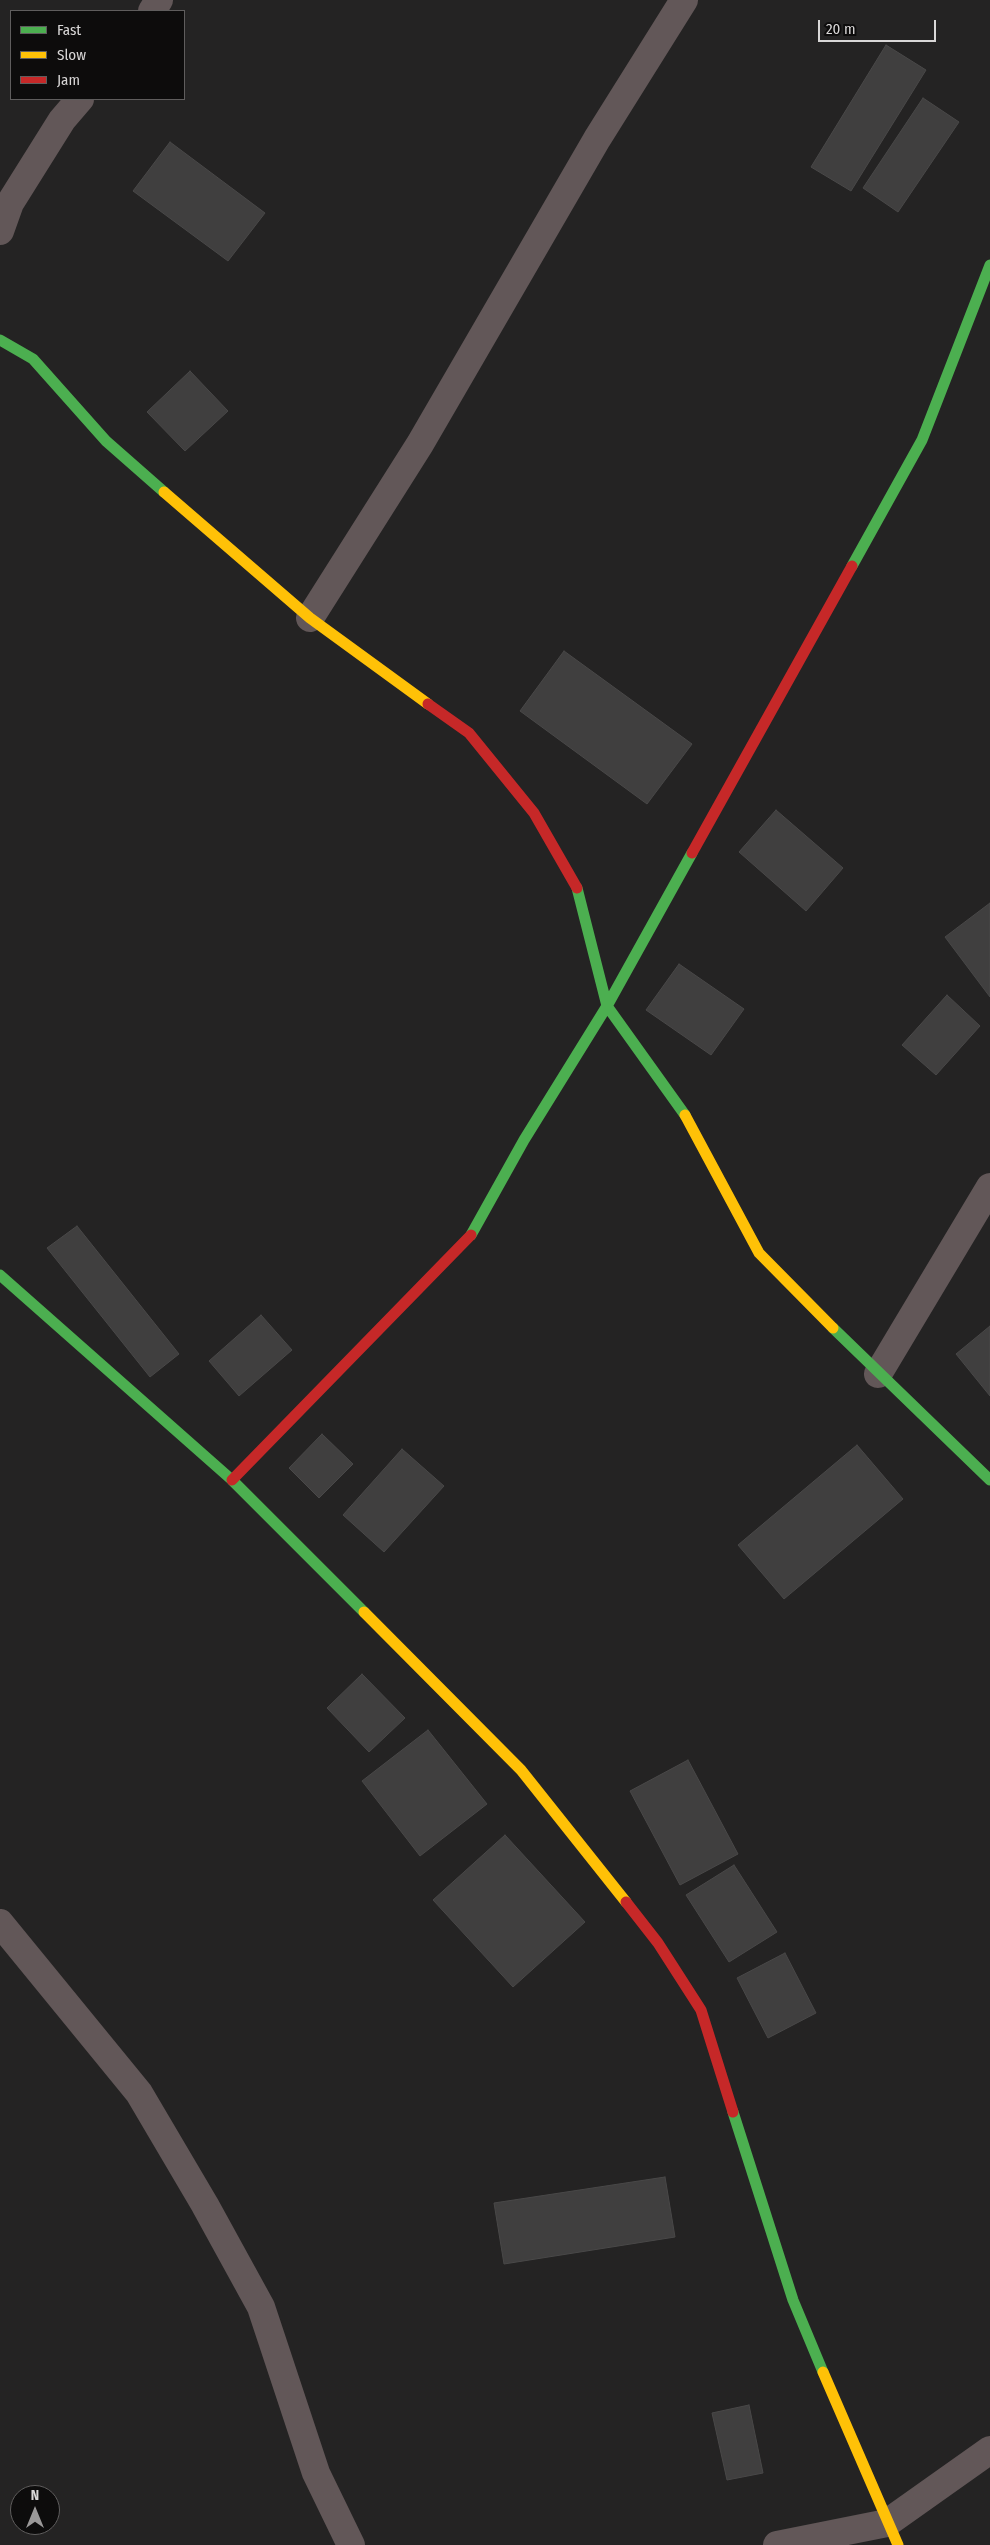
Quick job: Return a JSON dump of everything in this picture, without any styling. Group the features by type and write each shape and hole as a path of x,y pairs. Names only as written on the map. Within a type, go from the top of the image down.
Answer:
{"street":[{"path":"310,618 420,444 596,139 684,0"},
{"path":"0,231 10,203 62,120 79,100"},
{"path":"232,1480 468,1240 524,1140 607,1006 922,440 990,265"},
{"path":"0,340 33,359 106,441 310,618 469,733 534,813 576,884 607,1006 682,1108 759,1254 878,1374 990,1480"},
{"path":"878,1374 990,1187"},
{"path":"0,1275 232,1480 521,1770 658,1943 701,2010 793,2300 893,2534"},
{"path":"0,1923 139,2093 206,2205 261,2307 316,2472 351,2545"},
{"path":"777,2545 893,2534 990,2450"}],"building":[{"path":"886,45 926,70 851,191 811,167"},
{"path":"923,98 959,122 898,212 863,188"},
{"path":"170,142 265,213 228,261 133,191"},
{"path":"190,371 228,411 185,451 147,412"},
{"path":"564,651 692,744 647,804 520,711"},
{"path":"776,810 843,868 806,911 739,852"},
{"path":"990,903 990,997 945,937"},
{"path":"679,964 744,1009 711,1055 646,1010"},
{"path":"947,995 980,1026 936,1075 902,1045"},
{"path":"77,1226 179,1354 150,1377 47,1248"},
{"path":"261,1315 292,1350 239,1396 209,1361"},
{"path":"990,1326 990,1396 956,1354"},
{"path":"322,1434 353,1464 319,1498 289,1468"},
{"path":"857,1445 903,1499 784,1599 738,1545"},
{"path":"402,1449 444,1486 384,1552 343,1515"},
{"path":"362,1674 405,1718 369,1752 327,1708"},
{"path":"428,1730 487,1804 420,1856 362,1781"},
{"path":"688,1760 738,1854 680,1885 630,1791"},
{"path":"505,1835 585,1922 513,1987 433,1900"},
{"path":"734,1865 777,1932 729,1962 686,1895"},
{"path":"785,1953 816,2013 768,2038 737,1978"},
{"path":"665,2177 675,2237 504,2264 494,2203"},
{"path":"749,2405 763,2473 727,2480 712,2413"}],"traffic: fast":[{"path":"852,566 922,440 990,265"},
{"path":"0,340 33,359 106,441 164,492"},
{"path":"471,1235 524,1140 607,1006 692,853"},
{"path":"577,888 607,1006 685,1115"},
{"path":"0,1275 232,1480 364,1612"},
{"path":"833,1328 990,1480"},
{"path":"733,2112 793,2300 823,2372"}],"traffic: slow":[{"path":"164,492 310,618 428,704"},
{"path":"685,1115 759,1253 833,1328"},
{"path":"364,1612 521,1770 626,1902"},
{"path":"823,2372 898,2545"}],"traffic: jam":[{"path":"692,853 852,566"},
{"path":"428,704 469,733 534,813 577,888"},
{"path":"232,1480 471,1235"},
{"path":"626,1902 658,1943 701,2010 733,2112"}]}
